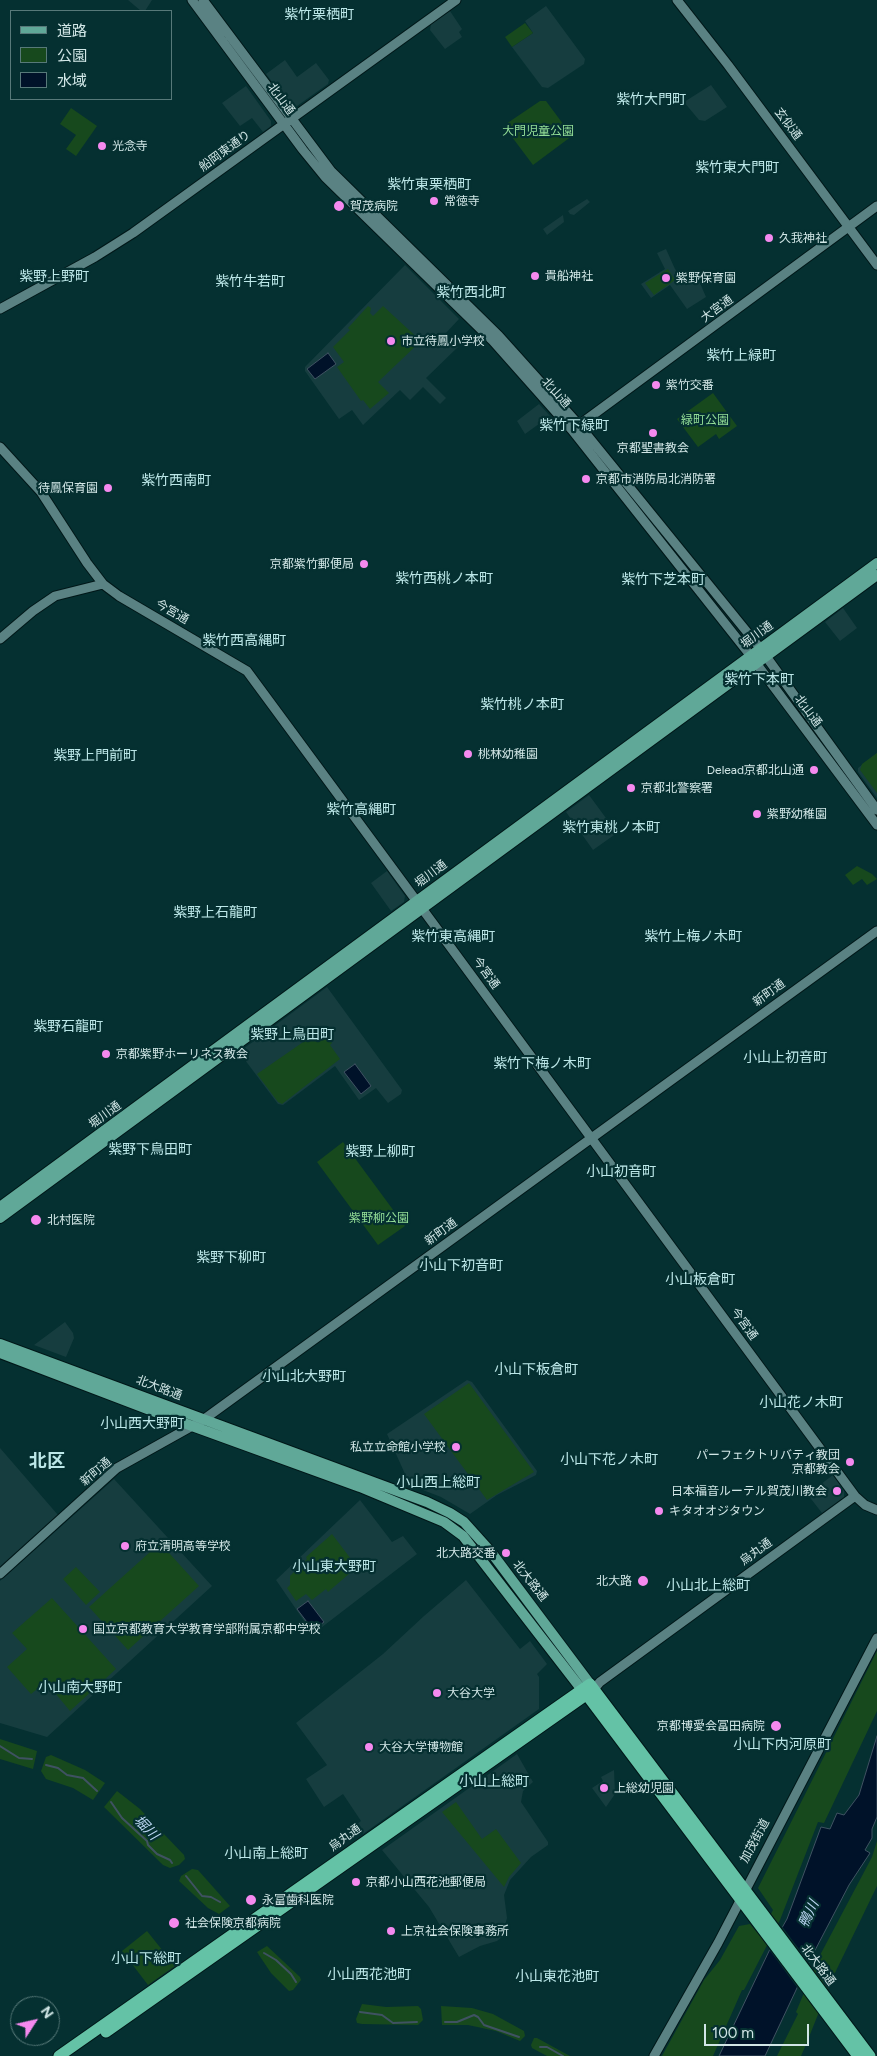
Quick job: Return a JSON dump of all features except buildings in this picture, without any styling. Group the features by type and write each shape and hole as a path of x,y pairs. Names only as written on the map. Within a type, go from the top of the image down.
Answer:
{"highway":[{"name":"北大路通","path":"591,1688 742,1895 824,2003 870,2056"},
{"name":"烏丸通","path":"59,2056 591,1688"},
{"name":"烏丸通","path":"72,2056 591,1688"},
{"name":"北大路通","path":"824,2003 858,2056"}],"main road":[{"name":"堀川通","path":"763,652 877,563"},
{"name":"堀川通","path":"0,1218 420,904 753,659 877,574"},
{"name":"堀川通","path":"0,1207 420,904"},
{"name":"北大路通","path":"0,1344 427,1502 464,1522 491,1552 591,1688"},
{"name":"北大路通","path":"0,1354 360,1487 426,1513 456,1528 591,1688"}],"street":[{"name":"北山通","path":"192,0 229,42"},
{"name":"北山通","path":"203,0 229,42 287,122 328,174 411,255 499,336 763,652 877,810"},
{"name":"船岡東通り","path":"0,309 95,257 133,233 456,0"},
{"name":"玄似通","path":"677,0 877,264"},
{"name":"大宮通","path":"576,428 877,206"},
{"name":"北山通","path":"576,428 877,825"},
{"name":"今宮通","path":"0,447 41,492 87,563 103,584 119,596 247,671 855,1496 865,1505 877,1510"},
{"path":"691,581 700,575"},
{"path":"0,639 32,611 55,596 103,584"},
{"name":"新町通","path":"0,1574 117,1468 203,1420 877,931"},
{"name":"烏丸通","path":"591,1688 855,1496"},
{"name":"加茂街道","path":"654,2056 718,1943 877,1638"}],"shaded area":[{"path":"128,0 152,0 146,10 140,10"},
{"path":"546,6 585,59 584,64 548,88 542,87 512,47 533,33 525,21"},
{"path":"450,11 462,29 459,32 462,37 445,49 430,30 431,24"},
{"path":"285,60 297,77 316,63 329,80 328,84 297,106 290,105 266,74"},
{"path":"711,85 727,107 705,121 699,120 684,102"},
{"path":"246,86 271,121 271,126 263,132 252,118 240,126 222,103"},
{"path":"587,199 590,202 574,215 570,214 568,211"},
{"path":"563,215 564,222 547,235 543,229"},
{"name":"紫野保育園","path":"666,249 675,269 685,282 696,274 706,297 687,309 670,285 651,298 641,284 665,269 657,253"},
{"name":"市立待鳳小学校","path":"405,265 459,319 445,334 458,347 426,378 446,398 440,404 423,387 410,400 400,390 363,425 352,410 339,419 305,371 305,367"},
{"path":"539,404 550,416 525,434 517,421"},
{"path":"843,608 857,628 840,641 825,622"},
{"path":"877,753 877,798 858,772 858,768"},
{"path":"589,795 617,833 593,850 566,812"},
{"path":"387,871 405,896 404,902 391,911 371,883"},
{"path":"327,987 402,1090 401,1094 388,1103 376,1088 359,1100 335,1066 283,1105 278,1104 239,1052"},
{"path":"65,1322 73,1333 74,1338 66,1357 34,1345"},
{"name":"私立立命館小学校","path":"467,1380 472,1382 537,1471 536,1475 497,1495 470,1514 441,1497 410,1485 387,1434"},
{"path":"0,1448 58,1515 0,1569"},
{"path":"833,1475 844,1491 844,1497 822,1513 808,1495"},
{"name":"国立京都教育大学教育学部附属京都中学校","path":"114,1479 212,1586 47,1737 0,1723 0,1581"},
{"path":"360,1500 392,1542 403,1536 417,1554 313,1634 276,1580"},
{"name":"大谷大学","path":"466,1580 520,1649 530,1641 547,1664 537,1674 539,1677 539,1709 363,1834 357,1824 361,1821 343,1794 324,1807 306,1779 327,1765 296,1723 383,1654"},
{"path":"517,1754 533,1782 523,1791 521,1802 548,1842 548,1845 531,1857 510,1880 504,1895 507,1918 502,1937 497,1941 480,1946 459,1957 429,1907 382,1850"},
{"name":"上総幼児園","path":"614,1770 615,1794 606,1807 592,1788 603,1781 601,1777"}],"green space":[{"path":"525,23 533,33 512,47 505,37"},
{"name":"大門児童公園","path":"540,101 546,101 572,136 533,165 506,129 506,124"},
{"path":"71,108 97,126 76,156 66,149 76,135 60,124"},
{"path":"668,269 675,280 654,295 645,283"},
{"path":"368,306 371,308 370,313 373,316 383,306 421,341 378,382 389,393 370,409 363,400 361,401 337,367 344,362 333,347 350,330 348,328"},
{"name":"緑町公園","path":"713,393 737,426 719,439 716,434 698,447 677,419"},
{"path":"877,753 877,793 860,770 862,764"},
{"path":"857,866 877,879 867,885 862,879 853,885 845,875"},
{"path":"322,1029 340,1059 282,1104 278,1102 257,1074"},
{"name":"紫野柳公園","path":"343,1142 405,1226 378,1245 317,1162"},
{"path":"469,1383 534,1472 487,1500 424,1414"},
{"path":"332,1534 357,1567 328,1592 326,1589 312,1600 306,1594 296,1601 287,1588 290,1585 290,1576 307,1559 306,1557"},
{"path":"160,1543 199,1586 128,1650 89,1607"},
{"path":"76,1567 100,1592 86,1605 63,1579"},
{"path":"52,1598 116,1669 70,1711 46,1682 31,1694 7,1667 27,1649 12,1633"},
{"path":"877,1651 877,1711 824,1823 818,1822 780,1920 744,1990 742,1990 713,2056 662,2056 704,1980 720,1960 739,1926 750,1924 760,1936 773,1910 758,1888"},
{"path":"0,1739 37,1751 33,1769 0,1759"},
{"path":"51,1755 85,1770 105,1783 93,1800 73,1788 46,1779 41,1771 46,1757"},
{"path":"117,1791 140,1809 184,1855 185,1859 179,1865 170,1868 163,1865 104,1807"},
{"path":"456,1802 482,1839 496,1829 521,1863 509,1877 504,1887 442,1812"},
{"path":"877,1841 877,1886 833,1977 801,2056 777,2056 798,2014 796,2012 818,1959 872,1857"},
{"path":"192,1869 198,1870 230,1906 219,1914 208,1908 179,1881 181,1876"},
{"path":"147,1931 175,1966 148,1985 122,1951"},
{"path":"267,1946 300,1977 301,1980 293,1990 289,1991 271,1973 257,1952"},
{"path":"362,2004 386,2007 418,2006 421,2009 423,2020 418,2025 357,2023 356,2019"},
{"path":"441,2006 472,2008 493,2014 524,2031 525,2036 520,2041 496,2031 468,2025 442,2025"},
{"path":"534,2038 570,2056 547,2056 532,2048 531,2045"}],"water":[{"path":"328,353 336,364 315,379 307,369"},
{"path":"355,1064 371,1086 361,1094 344,1072"},
{"path":"308,1601 324,1622 313,1630 297,1609"},
{"name":"鴨川","path":"877,1736 877,1817 872,1829 872,1838 865,1850 870,1853 849,1885 812,1956 765,2056 719,2056 771,1947 787,1919 821,1827 830,1829 837,1813 844,1815 859,1795"}],"pier":[{"path":"781,1925 811,1965 799,1990 768,1948"}],"waterway":[{"name":"堀川","path":"0,1746 19,1758 32,1759"},
{"name":"堀川","path":"46,1765 58,1768 67,1775 83,1778 97,1791"},
{"name":"堀川","path":"111,1802 122,1818 147,1841 148,1845 157,1854 170,1860 172,1863"},
{"name":"堀川","path":"186,1876 202,1896 211,1897 220,1902"},
{"name":"堀川","path":"264,1953 276,1960 291,1974 296,1982"},
{"name":"堀川","path":"360,2012 382,2015 393,2023 417,2022"},
{"name":"堀川","path":"445,2022 457,2022 474,2015 484,2025 519,2037"},
{"name":"堀川","path":"540,2047 547,2047 563,2056"}],"place":[{"name":"光念寺","path":"102,146"},
{"name":"常徳寺","path":"434,201"},
{"name":"賀茂病院","path":"339,206"},
{"name":"久我神社","path":"769,238"},
{"name":"貴船神社","path":"535,276"},
{"name":"紫野保育園","path":"666,278"},
{"name":"市立待鳳小学校","path":"391,341"},
{"name":"紫竹交番","path":"656,385"},
{"name":"京都聖書教会","path":"653,433"},
{"name":"京都市消防局北消防署","path":"586,479"},
{"name":"待鳳保育園","path":"108,488"},
{"name":"京都紫竹郵便局","path":"364,564"},
{"name":"桃林幼稚園","path":"468,754"},
{"name":"Delead京都北山通","path":"814,770"},
{"name":"京都北警察署","path":"631,788"},
{"name":"紫野幼稚園","path":"757,814"},
{"name":"京都紫野ホーリネス教会","path":"106,1054"},
{"name":"北村医院","path":"36,1220"},
{"name":"私立立命館小学校","path":"456,1447"},
{"name":"パーフェクトリバティ教団 京都教会","path":"850,1462"},
{"name":"日本福音ルーテル賀茂川教会","path":"837,1491"},
{"name":"キタオオジタウン","path":"659,1511"},
{"name":"府立清明高等学校","path":"125,1546"},
{"name":"北大路交番","path":"506,1553"},
{"name":"北大路","path":"643,1581"},
{"name":"国立京都教育大学教育学部附属京都中学校","path":"83,1629"},
{"name":"大谷大学","path":"437,1693"},
{"name":"京都博愛会冨田病院","path":"776,1726"},
{"name":"大谷大学博物館","path":"369,1747"},
{"name":"上総幼児園","path":"604,1788"},
{"name":"京都小山西花池郵便局","path":"356,1882"},
{"name":"永富歯科医院","path":"251,1900"},
{"name":"社会保険京都病院","path":"174,1923"},
{"name":"上京社会保険事務所","path":"391,1931"}],"district":[{"name":"紫竹栗栖町","path":"319,15"},
{"name":"紫竹大門町","path":"651,100"},
{"name":"紫竹東大門町","path":"737,168"},
{"name":"紫竹東栗栖町","path":"429,185"},
{"name":"紫野上野町","path":"54,277"},
{"name":"紫竹牛若町","path":"250,282"},
{"name":"紫竹西北町","path":"471,293"},
{"name":"紫竹上緑町","path":"741,356"},
{"name":"紫竹下緑町","path":"574,426"},
{"name":"紫竹西南町","path":"176,481"},
{"name":"紫竹西桃ノ本町","path":"444,579"},
{"name":"紫竹下芝本町","path":"663,580"},
{"name":"紫竹西高縄町","path":"244,641"},
{"name":"紫竹下本町","path":"759,680"},
{"name":"紫竹桃ノ本町","path":"522,705"},
{"name":"紫野上門前町","path":"95,756"},
{"name":"紫竹高縄町","path":"361,810"},
{"name":"紫竹東桃ノ本町","path":"611,828"},
{"name":"紫野上石龍町","path":"215,913"},
{"name":"紫竹東高縄町","path":"453,937"},
{"name":"紫竹上梅ノ木町","path":"693,937"},
{"name":"紫野石龍町","path":"68,1027"},
{"name":"紫野上鳥田町","path":"292,1035"},
{"name":"小山上初音町","path":"785,1058"},
{"name":"紫竹下梅ノ木町","path":"542,1064"},
{"name":"紫野下鳥田町","path":"150,1150"},
{"name":"紫野上柳町","path":"380,1152"},
{"name":"小山初音町","path":"621,1172"},
{"name":"紫野下柳町","path":"231,1258"},
{"name":"小山下初音町","path":"461,1266"},
{"name":"小山板倉町","path":"700,1280"},
{"name":"小山下板倉町","path":"536,1370"},
{"name":"小山北大野町","path":"304,1377"},
{"name":"小山花ノ木町","path":"801,1403"},
{"name":"小山西大野町","path":"142,1424"},
{"name":"小山下花ノ木町","path":"609,1460"},
{"name":"北区","path":"47,1462"},
{"name":"小山西上総町","path":"438,1483"},
{"name":"小山東大野町","path":"334,1567"},
{"name":"小山北上総町","path":"708,1586"},
{"name":"小山南大野町","path":"80,1688"},
{"name":"小山下内河原町","path":"782,1745"},
{"name":"小山上総町","path":"494,1782"},
{"name":"小山南上総町","path":"266,1854"},
{"name":"小山下総町","path":"146,1959"},
{"name":"小山西花池町","path":"369,1975"},
{"name":"小山東花池町","path":"557,1977"}]}
